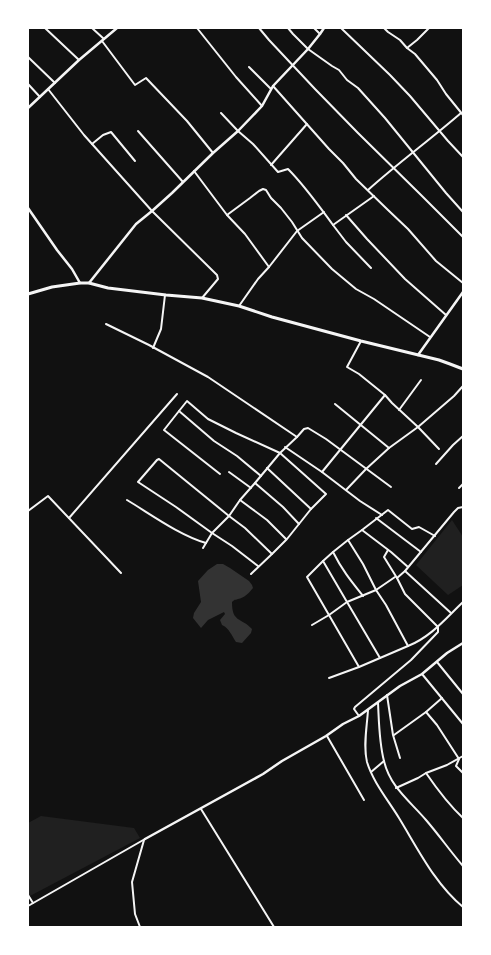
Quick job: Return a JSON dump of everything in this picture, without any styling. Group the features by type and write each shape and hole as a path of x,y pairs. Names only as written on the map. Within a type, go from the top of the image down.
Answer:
{"main road":[{"path":"28,294 52,287 89,283 108,288 202,298 239,306 272,317 417,355 463,369"}],"street":[{"path":"45,28 79,60"},
{"path":"92,28 103,40 135,85 146,78 187,121 213,152"},
{"path":"28,108 79,60 117,28"},
{"path":"197,28 262,106"},
{"path":"259,28 358,133 463,237"},
{"path":"288,28 308,49 338,70 347,80 358,88 385,118 463,212"},
{"path":"314,28 320,34"},
{"path":"89,283 136,224 152,211 213,152 238,131 262,106 273,86 292,64 308,49 324,28"},
{"path":"341,28 390,75 463,157"},
{"path":"368,190 393,168 462,114 437,80 415,54 384,28"},
{"path":"407,48 428,28"},
{"path":"28,57 55,83"},
{"path":"250,67 271,89"},
{"path":"28,84 40,97"},
{"path":"273,86 328,149 343,162 356,179 408,229 436,261 463,283"},
{"path":"48,89 92,144 152,211 217,275 218,278 202,298"},
{"path":"221,113 253,144 278,172 288,169 309,192 346,242 371,268"},
{"path":"271,165 307,124"},
{"path":"138,131 183,182"},
{"path":"92,144 103,135 111,132 135,161"},
{"path":"194,171 227,216 245,234 269,268"},
{"path":"227,216 259,191 263,189 266,190 310,246 332,269 356,289 374,299 430,337"},
{"path":"333,225 374,196"},
{"path":"28,208 72,269 80,283"},
{"path":"239,306 258,279 269,268 297,230 324,212"},
{"path":"346,215 405,278 446,315"},
{"path":"417,355 463,292"},
{"path":"153,348 161,329 166,295"},
{"path":"106,324 208,377 297,437"},
{"path":"361,341 347,367 359,374 385,395 439,449"},
{"path":"399,410 421,380"},
{"path":"346,490 389,448 418,427 454,396 463,386"},
{"path":"69,518 176,394"},
{"path":"322,472 385,395"},
{"path":"220,474 164,430 188,401 208,419 280,453 326,494 272,554 251,574"},
{"path":"335,404 389,448"},
{"path":"179,412 214,441 237,456 261,476"},
{"path":"203,548 212,533 229,516 240,500 285,447 304,429 308,428 321,435 391,487"},
{"path":"436,464 452,445 463,436"},
{"path":"285,447 382,515"},
{"path":"258,566 232,546 138,482 159,459 245,528 272,554"},
{"path":"268,468 311,509"},
{"path":"229,472 251,488"},
{"path":"256,483 283,507 299,524"},
{"path":"459,488 463,484"},
{"path":"28,511 48,496 121,573"},
{"path":"127,500 182,533 206,543"},
{"path":"240,500 262,517 286,539"},
{"path":"312,625 347,602 376,590 405,571 454,512 458,508 463,507"},
{"path":"359,667 307,577 333,552 388,510 412,529 419,527 435,536"},
{"path":"376,518 421,552"},
{"path":"362,530 408,567"},
{"path":"348,540 364,564 376,590 386,605 408,646"},
{"path":"388,550 384,557 397,577 405,594 438,628"},
{"path":"333,552 346,576 363,596"},
{"path":"323,561 380,658"},
{"path":"405,571 452,613"},
{"path":"329,678 419,642 438,628 463,602"},
{"path":"359,716 354,709 355,707 411,660 438,632 438,628"},
{"path":"28,906 263,774 282,761 327,736 343,724 359,716 400,686 422,674 447,653 462,644"},
{"path":"437,662 463,694"},
{"path":"422,674 463,724"},
{"path":"387,696 393,735 400,758"},
{"path":"393,735 426,712 442,698"},
{"path":"378,702 379,730 384,761 396,788 427,821 463,864"},
{"path":"369,709 365,751 371,772 437,880 463,907"},
{"path":"426,712 437,725 458,759 456,766 463,774"},
{"path":"327,736 364,800"},
{"path":"396,788 463,756"},
{"path":"371,772 384,761"},
{"path":"426,773 457,813 463,818"},
{"path":"200,809 274,927"},
{"path":"140,927 135,914 132,882 145,839"},
{"path":"28,895 34,903"}],"shaded area":[{"path":"452,520 463,537 463,585 448,595 416,565"},
{"path":"217,564 223,564 230,568 249,581 253,588 244,596 232,602 232,609 235,617 252,629 251,633 242,643 236,642 228,630 222,625 220,620 225,614 224,612 208,620 201,628 193,618 194,613 201,602 198,581 208,570"},
{"path":"41,816 134,828 140,838 28,897 28,823"}]}
